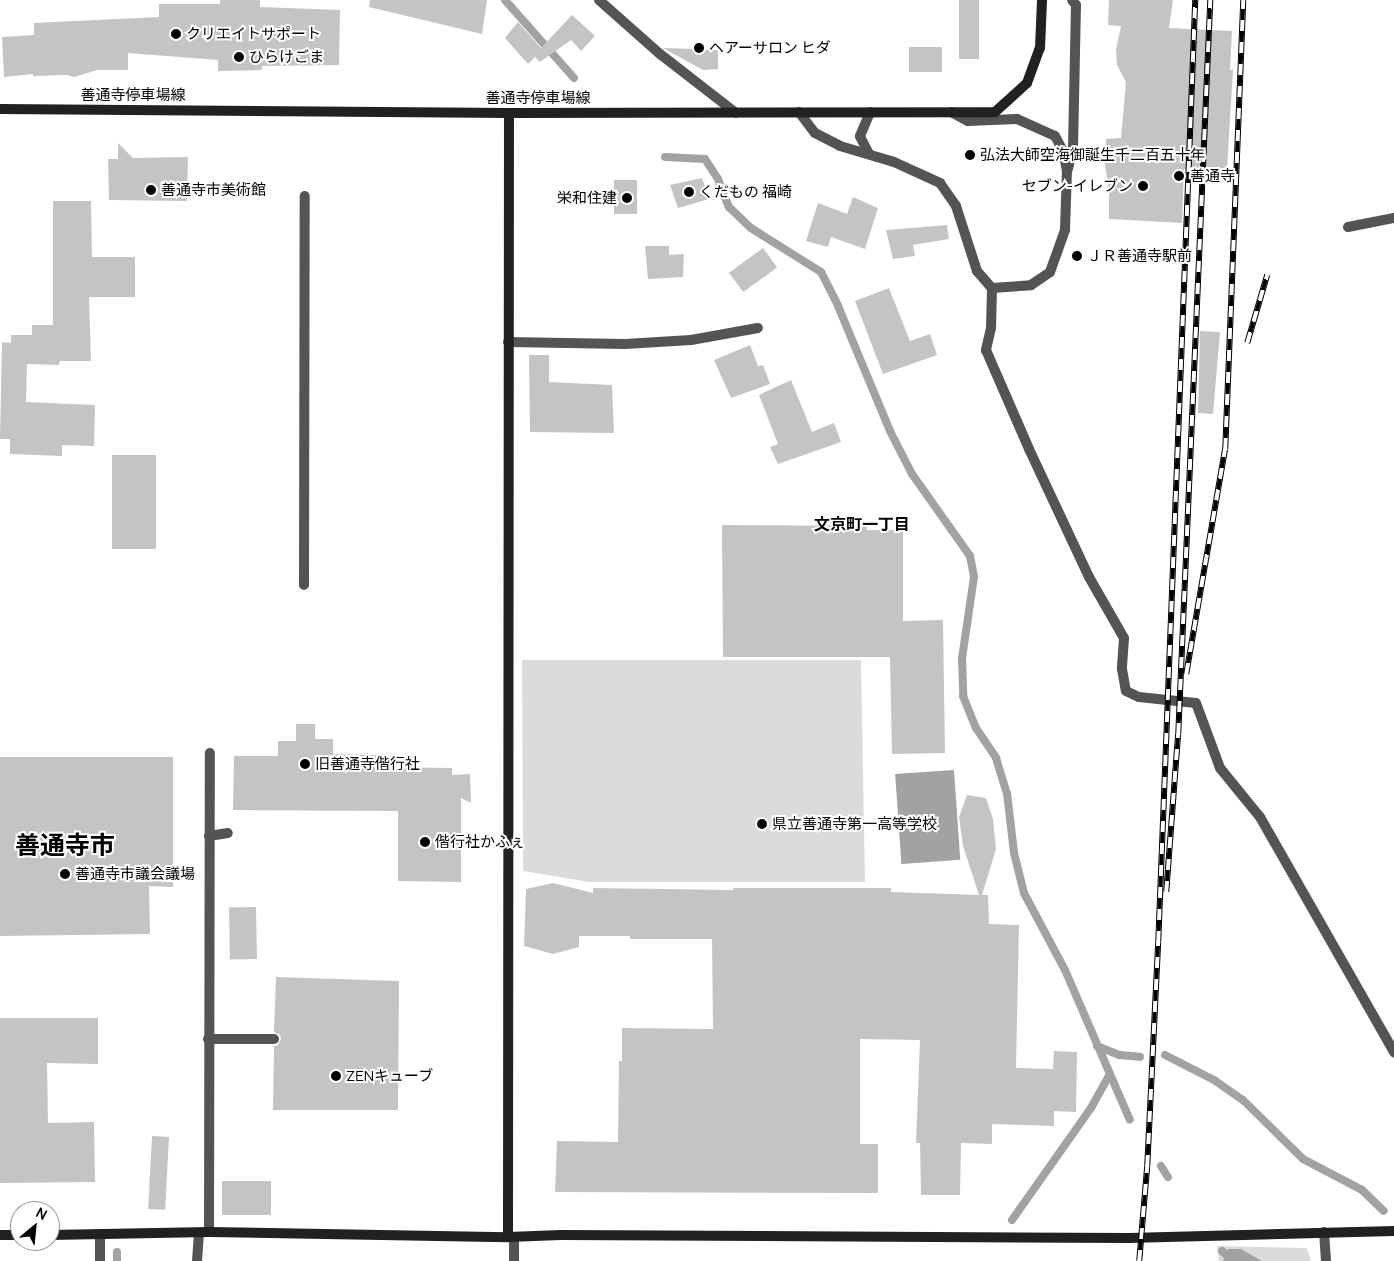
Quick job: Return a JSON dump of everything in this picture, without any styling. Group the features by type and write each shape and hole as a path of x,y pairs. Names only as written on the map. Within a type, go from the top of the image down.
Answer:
{"street":[{"path":"600,0 660,54 736,113"},
{"name":"善通寺停車場線","path":"0,109 509,113 995,112 1027,83 1040,48 1042,0"},
{"path":"992,288 1031,285 1050,272 1065,230 1067,171 1073,148 1076,5 1072,0"},
{"path":"800,112 815,133 840,146 894,162 940,183 956,206 977,271 992,288 991,328 986,350 1028,449 1089,577 1124,638 1122,669 1126,691 1139,697 1196,703 1220,768 1260,817 1394,1052"},
{"path":"869,154 860,136 870,112"},
{"path":"950,112 968,121 1017,119 1048,131 1055,136 1063,151 1067,171"},
{"path":"509,113 511,1237 514,1261"},
{"path":"304,585 305,196"},
{"path":"1348,227 1394,218"},
{"path":"508,342 625,344 691,340 758,328"},
{"path":"197,1261 204,1233 208,1039 210,753"},
{"path":"209,836 228,834"},
{"path":"208,1039 274,1039"},
{"path":"60,1235 204,1233 511,1237 561,1235 1129,1238 1394,1231"},
{"path":"1324,1232 1326,1261"},
{"path":"100,1234 100,1261"}],"shaded area":[{"path":"522,660 861,660 865,882 589,882 523,871"},
{"path":"954,770 960,860 901,864 895,774"},
{"path":"1217,1246 1307,1248 1311,1261 1219,1261"},
{"path":"1228,1249 1241,1249 1262,1261 1223,1261"}],"building":[{"path":"220,0 260,0 260,7 340,10 339,65 262,66 262,70 218,71 218,60 128,53 128,70 97,70 74,77 67,75 33,76 33,74 4,77 2,37 34,35 34,23 159,17 159,4 220,4"},
{"path":"370,0 487,0 482,34 369,7"},
{"path":"959,0 979,0 979,59 959,59"},
{"path":"1109,0 1173,0 1169,28 1232,31 1230,70 1233,70 1227,169 1184,169 1182,223 1109,219 1109,189 1105,165 1106,139 1121,138 1126,82 1117,65 1116,49 1121,26 1108,25"},
{"path":"572,15 595,36 581,51 571,40 540,62 535,57 528,64 505,38 518,22 541,48"},
{"path":"909,47 942,47 942,72 909,72"},
{"path":"663,48 718,50 718,69 703,70"},
{"path":"118,143 133,158 188,157 187,201 109,200 108,159 118,159"},
{"path":"702,178 709,199 678,208 670,185"},
{"path":"614,180 637,180 637,214 614,214"},
{"path":"853,197 878,208 865,249 831,237 828,247 806,241 818,203 847,214"},
{"path":"53,201 91,201 92,257 135,257 135,297 89,297 91,361 60,361 59,365 27,364 26,402 95,405 94,446 62,445 62,456 10,454 10,439 0,439 2,342 11,343 11,335 32,335 32,325 53,325"},
{"path":"947,225 949,239 913,245 915,256 893,259 886,230"},
{"path":"645,246 669,246 669,255 684,254 683,277 648,279"},
{"path":"763,248 777,267 743,292 729,273"},
{"path":"889,288 910,341 930,334 937,355 883,374 855,301"},
{"path":"1200,331 1220,332 1213,414 1198,413"},
{"path":"750,345 758,366 763,365 770,384 731,398 714,360"},
{"path":"529,355 549,355 549,382 612,385 614,433 530,432"},
{"path":"791,380 812,432 834,423 841,442 778,464 770,447 778,444 759,395"},
{"path":"112,455 156,455 156,549 112,549"},
{"path":"722,525 867,526 867,530 903,530 903,621 943,620 945,753 892,754 890,657 723,657"},
{"path":"296,724 315,724 315,739 333,739 333,754 376,755 376,767 452,768 452,775 470,774 471,803 461,798 461,882 398,881 398,811 233,810 234,756 278,756 278,741 296,741"},
{"path":"0,757 173,757 173,887 149,886 150,934 0,936"},
{"path":"967,795 986,798 993,819 996,849 982,895 988,895 989,924 1019,925 1016,1068 1053,1069 1054,1051 1077,1052 1076,1112 1054,1111 1054,1126 992,1124 992,1144 961,1143 960,1195 921,1195 920,1143 916,1143 920,1040 860,1039 860,1144 878,1144 878,1193 555,1192 557,1141 618,1142 619,1061 622,1061 622,1028 713,1029 712,939 630,939 630,936 579,936 579,947 553,954 524,946 526,889 553,883 593,893 593,888 733,890 733,888 891,888 891,892 979,895 963,846 959,817"},
{"path":"229,907 256,907 257,959 230,959"},
{"name":"ZENキューブ","path":"276,977 399,981 398,1110 273,1110 274,1046 278,1045 281,1039 280,1035 274,1032"},
{"path":"0,1018 98,1018 98,1064 47,1063 48,1123 94,1122 95,1182 0,1183"},
{"path":"152,1136 169,1137 165,1210 148,1209"},
{"path":"222,1181 271,1181 271,1215 222,1215"}],"waterway":[{"path":"505,0 574,78"},
{"path":"665,157 705,159 718,179 729,207 751,228 821,272 838,306 890,431 912,474 970,556 974,577 962,658 963,696 976,728 996,758 1007,793 1014,853 1024,893 1065,970 1130,1120"},
{"path":"1097,1046 1119,1055 1140,1057"},
{"path":"1165,1055 1214,1080 1243,1100 1303,1159 1362,1190 1384,1211"},
{"path":"1012,1220 1091,1108 1109,1076"},
{"path":"1161,1166 1168,1177"},
{"path":"1222,1251 1233,1261"},
{"path":"117,1252 117,1261"}],"railway":[{"path":"1139,1261 1147,1166 1158,942 1195,0"},
{"path":"1166,892 1178,734 1210,0"},
{"path":"1186,674 1225,449 1243,0"},
{"path":"1247,343 1267,275"}],"place":[{"name":"クリエイトサポート","path":"176,34"},
{"name":"ヘアーサロン ヒダ","path":"699,48"},
{"name":"ひらけごま","path":"239,57"},
{"name":"弘法大師空海御誕生千二百五十年","path":"970,155"},
{"name":"善通寺","path":"1179,176"},
{"name":"セブン-イレブン","path":"1143,186"},
{"name":"善通寺市美術館","path":"151,190"},
{"name":"くだもの 福崎","path":"689,192"},
{"name":"栄和住建","path":"627,198"},
{"name":"ＪＲ善通寺駅前","path":"1077,256"},
{"name":"旧善通寺偕行社","path":"305,764"},
{"name":"県立善通寺第一高等学校","path":"762,824"},
{"name":"偕行社かふぇ","path":"425,842"},
{"name":"善通寺市議会議場","path":"65,874"},
{"name":"ZENキューブ","path":"336,1076"}],"district":[{"name":"文京町一丁目","path":"862,524"},
{"name":"善通寺市","path":"65,845"}]}
